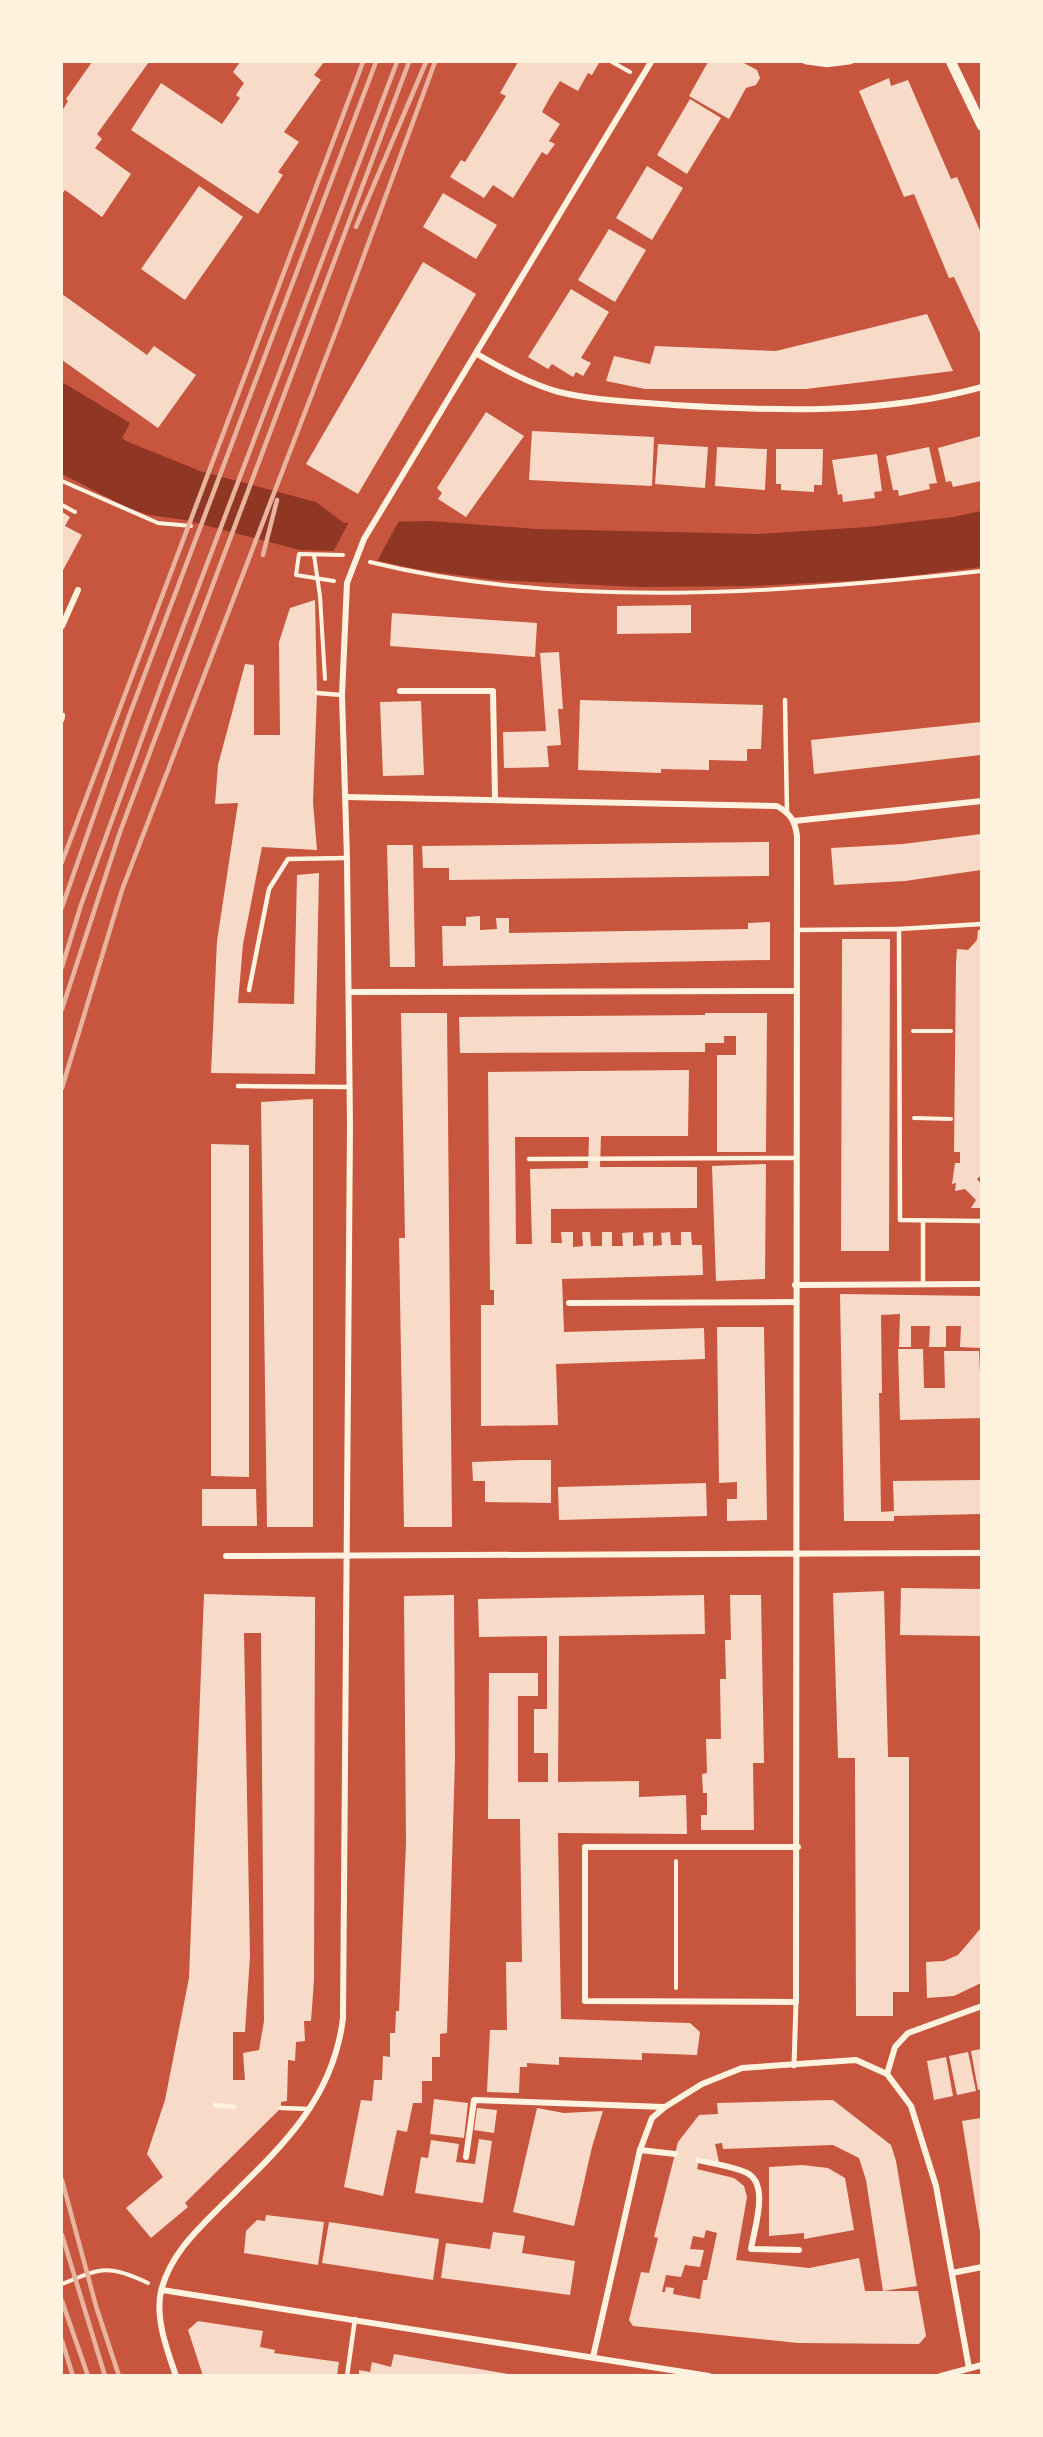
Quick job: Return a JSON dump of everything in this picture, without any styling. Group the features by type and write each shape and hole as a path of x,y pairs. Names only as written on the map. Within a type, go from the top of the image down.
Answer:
{"street":[{"path":"176,2376 162,2326 159,2307 162,2290 182,2247 283,2145 310,2109 337,2052 344,1999 350,1087 346,797 342,695 345,598 350,572 364,539 651,62"},
{"path":"951,62 981,126"},
{"path":"477,354 520,377 558,392 582,397 673,405 767,409 880,405 981,387"},
{"path":"62,621 78,590"},
{"path":"400,691 493,691 495,798"},
{"path":"346,797 495,798 777,806 788,812 794,821 797,836 795,1555 798,1847 794,2066"},
{"path":"794,821 981,801"},
{"path":"349,992 796,991"},
{"path":"795,1285 981,1284"},
{"path":"569,1303 795,1302"},
{"path":"226,1556 981,1553"},
{"path":"796,2002 585,2001 585,1847 798,1847"},
{"path":"886,2074 895,2047 908,2033 981,2006"},
{"path":"593,2357 640,2151 652,2118 702,2084 742,2068 856,2060 886,2074 911,2106 936,2186 969,2368"},
{"path":"466,2157 474,2100 665,2107"},
{"path":"640,2151 675,2154"},
{"path":"699,2160 747,2172 757,2183 759,2198 751,2249 799,2250"},
{"path":"952,2272 981,2267"},
{"path":"162,2290 709,2376"},
{"path":"941,2376 981,2365"}],"lane":[{"path":"805,62 827,64 851,62"},
{"path":"317,693 342,695"},
{"path":"785,700 788,812"},
{"path":"249,990 269,889 288,859 347,858"},
{"path":"797,930 899,929 981,924"},
{"path":"899,929 900,1220 981,1221"},
{"path":"238,1086 350,1087"},
{"path":"528,1159 795,1158"},
{"path":"923,1221 923,1285"},
{"path":"215,2105 234,2108"},
{"path":"281,2108 310,2109"},
{"path":"347,2376 355,2319"}],"path":[{"path":"612,62 617,64"},
{"path":"62,481 158,523 191,526"},
{"path":"62,505 75,513"},
{"path":"325,580 296,575 299,554 349,557"},
{"path":"314,555 320,596 326,695"},
{"path":"366,561 408,572 479,583 637,592 720,591 876,583 981,571"},
{"path":"900,1030 951,1031"},
{"path":"901,1118 951,1119"},
{"path":"676,2001 677,1847"},
{"path":"62,2284 103,2269 128,2274 162,2290"}],"shaded area":[{"path":"62,382 130,423 122,438 126,441 200,471 316,502 344,523 431,521 536,529 758,534 867,527 953,517 981,511 981,567 885,579 754,586 639,587 495,580 420,570 333,551 300,550 185,520 149,515 128,508 62,474"}],"pier":[{"path":"400,519 376,563 332,554 350,520"}],"building":[{"path":"92,62 149,62 97,134 102,139 95,148 131,174 102,217 65,190 62,194 62,111 68,101 66,99"},
{"path":"240,62 324,62 314,75 321,80 284,132 299,142 278,172 283,175 258,214 131,130 161,83 222,124 240,98 236,95 244,83 233,72"},
{"path":"518,62 599,63 592,75 588,73 578,91 560,81 542,112 560,124 549,141 555,144 547,155 542,152 513,198 493,185 484,198 450,177 461,160 465,162 506,96 500,93"},
{"path":"708,62 742,62 757,70 760,78 756,85 746,88 729,119 689,96"},
{"path":"889,78 891,86 908,80 951,179 957,177 981,233 981,335 954,277 949,278 914,194 904,197 859,91"},
{"path":"690,99 721,118 687,174 657,155"},
{"path":"647,166 683,188 652,240 616,218"},
{"path":"199,186 243,217 185,300 141,269"},
{"path":"443,193 497,225 476,259 423,227"},
{"path":"609,229 646,250 615,302 578,280"},
{"path":"423,262 476,294 358,494 306,464"},
{"path":"571,289 609,312 581,358 591,363 583,376 576,372 573,377 552,364 548,369 528,357"},
{"path":"62,294 147,355 154,346 196,375 158,428 62,360"},
{"path":"927,314 953,371 806,389 645,389 606,381 614,356 650,364 655,346 776,351"},
{"path":"486,412 524,436 466,517 438,499 442,493 437,488"},
{"path":"532,431 654,437 652,486 529,480"},
{"path":"981,436 981,481 953,487 951,481 946,482 938,448"},
{"path":"658,444 708,447 705,488 655,484"},
{"path":"717,447 767,449 765,490 715,486"},
{"path":"929,447 937,483 929,484 930,489 899,496 898,490 893,490 886,456"},
{"path":"776,449 823,449 822,485 814,485 814,492 781,490 781,484 776,484"},
{"path":"877,454 882,491 874,492 875,498 843,502 842,494 838,495 832,460"},
{"path":"62,512 70,517 65,526 82,535 62,572"},
{"path":"315,600 317,693 313,802 317,850 262,847 243,944 238,1003 294,1004 297,875 319,873 315,1074 211,1073 217,941 238,803 215,804 218,765 245,664 254,665 254,735 280,735 279,642 290,608"},
{"path":"691,605 691,633 617,634 617,606"},
{"path":"392,613 537,623 535,657 390,646"},
{"path":"559,652 563,709 558,709 561,745 547,746 549,767 504,768 503,732 546,731 540,653"},
{"path":"580,700 763,705 761,749 747,749 747,761 709,760 709,770 661,769 661,773 578,770"},
{"path":"421,701 424,775 383,776 380,702"},
{"path":"981,722 981,755 814,774 811,740"},
{"path":"981,834 981,870 905,881 834,885 831,848 903,844"},
{"path":"769,842 769,876 449,880 449,868 423,868 422,846"},
{"path":"387,845 413,845 415,967 390,967"},
{"path":"480,916 480,930 497,929 496,918 509,918 509,933 748,929 748,923 770,922 770,960 443,966 442,926 466,926 466,917"},
{"path":"978,930 981,930 981,1175 977,1179 981,1184 981,1208 971,1208 976,1200 965,1189 955,1191 956,1183 952,1184 955,1163 960,1163 960,1152 954,1152 956,963 957,949 968,950 977,940"},
{"path":"842,939 890,939 889,1251 841,1251"},
{"path":"401,1013 447,1013 452,1527 404,1527 399,1238 405,1238"},
{"path":"705,1013 767,1013 766,1152 717,1152 717,1055 736,1055 736,1036 724,1036 724,1043 705,1043 705,1052 460,1053 459,1017 705,1015"},
{"path":"689,1070 688,1136 601,1136 600,1167 697,1167 697,1208 551,1209 551,1243 562,1243 561,1232 573,1232 573,1247 583,1246 582,1232 590,1232 591,1246 602,1246 602,1232 612,1232 612,1246 623,1246 622,1233 633,1232 633,1246 644,1245 643,1233 653,1232 653,1246 662,1245 661,1233 670,1232 671,1245 681,1245 681,1232 691,1232 692,1245 702,1245 703,1275 562,1279 564,1332 704,1328 705,1359 556,1364 558,1425 481,1426 481,1305 494,1305 494,1290 490,1290 488,1072","holes":["515,1137 589,1137 588,1168 530,1169 532,1244 516,1244"]},
{"path":"313,1099 313,1527 267,1527 261,1102"},
{"path":"211,1144 249,1145 249,1477 211,1476"},
{"path":"766,1164 765,1279 716,1281 712,1166"},
{"path":"840,1294 981,1296 981,1348 960,1347 961,1326 946,1326 946,1347 929,1347 930,1326 911,1326 911,1347 899,1347 900,1314 881,1315 882,1393 879,1393 881,1512 894,1511 893,1481 981,1480 981,1514 894,1516 894,1521 844,1521"},
{"path":"717,1327 764,1327 767,1520 727,1521 727,1499 737,1499 737,1482 719,1483"},
{"path":"898,1349 923,1349 924,1388 945,1388 944,1351 979,1351 982,1418 900,1420"},
{"path":"551,1460 551,1503 485,1502 485,1481 473,1481 472,1462"},
{"path":"706,1483 707,1516 559,1520 558,1487"},
{"path":"202,1489 256,1489 257,1526 202,1526"},
{"path":"901,1588 981,1589 981,1636 900,1635"},
{"path":"884,1591 888,1757 909,1757 909,1992 893,1992 893,2016 856,2016 855,1758 838,1758 833,1593"},
{"path":"204,1594 315,1597 314,1980 311,2021 304,2021 305,2041 296,2042 295,2061 288,2060 287,2101 281,2102 281,2108 185,2203 188,2207 151,2238 126,2208 163,2177 147,2154 165,2100 189,1978","holes":["244,1633 261,1633 264,2021 259,2050 243,2053 245,2080 233,2080 233,2032 245,2032 250,1956"]},
{"path":"454,1595 455,1759 447,2033 440,2034 440,2057 432,2057 432,2081 422,2081 422,2103 413,2103 407,2132 397,2130 383,2196 344,2187 361,2100 372,2101 374,2080 382,2080 383,2056 390,2057 390,2033 395,2033 396,2011 399,2011 406,1843 404,1596"},
{"path":"704,1595 705,1634 559,1636 558,1782 639,1781 639,1797 686,1795 687,1834 558,1833 561,2019 690,2023 700,2032 697,2055 642,2053 642,2060 559,2057 559,2065 527,2063 527,2067 520,2067 519,2093 487,2092 490,2030 507,2030 506,1962 522,1962 520,1819 488,1819 489,1673 538,1673 538,1696 518,1696 518,1782 548,1782 548,1753 534,1753 534,1709 547,1709 547,1636 479,1637 478,1599"},
{"path":"730,1595 761,1595 764,1763 753,1763 754,1830 701,1830 701,1815 707,1815 707,1793 703,1793 702,1774 707,1773 706,1739 721,1739 720,1679 726,1679 725,1640 731,1640"},
{"path":"981,1928 981,1983 954,1996 927,1998 926,1962 944,1961 958,1955"},
{"path":"981,2049 981,2089 978,2090 971,2051"},
{"path":"968,2052 976,2091 957,2095 949,2056"},
{"path":"946,2057 953,2096 934,2100 927,2061"},
{"path":"434,2099 468,2103 464,2138 430,2134"},
{"path":"833,2100 891,2145 896,2161 917,2286 883,2291 918,2291 926,2336 919,2344 798,2343 633,2326 629,2320 641,2272 649,2273 658,2238 654,2237 678,2142 699,2115 718,2114 717,2103","holes":["722,2143 723,2149 833,2145 859,2158 866,2180 883,2291 865,2291 859,2258 809,2268 736,2260 747,2197 744,2186 734,2178 697,2169 700,2157 719,2162 715,2144","706,2230 717,2233 707,2280 703,2280 700,2299 673,2294 674,2288 666,2287 665,2292 662,2292 666,2275 681,2277 685,2265 700,2267 704,2250 690,2249 693,2236 704,2238"]},
{"path":"477,2108 497,2110 494,2133 474,2130"},
{"path":"537,2108 564,2113 603,2111 592,2147 574,2226 513,2212"},
{"path":"981,2118 981,2232 980,2232 962,2121"},
{"path":"479,2139 492,2141 483,2203 415,2193 421,2157 428,2158 431,2140 459,2144 456,2162 475,2164"},
{"path":"802,2165 828,2168 845,2178 854,2230 804,2239 804,2233 769,2236 769,2167"},
{"path":"266,2215 324,2222 318,2265 244,2253 246,2231 257,2220 265,2221"},
{"path":"329,2222 439,2239 433,2280 322,2263"},
{"path":"493,2232 525,2236 522,2253 575,2261 570,2295 441,2278 446,2243 490,2249"},
{"path":"198,2321 263,2331 260,2347 275,2350 274,2353 339,2362 337,2376 203,2376 188,2330"},
{"path":"394,2354 508,2374 508,2376 359,2376 359,2370 370,2372 372,2362 391,2367"}],"railway":[{"path":"62,862 363,62"},
{"path":"62,907 129,716 376,62"},
{"path":"62,967 81,905 165,675 397,62"},
{"path":"62,1009 120,832 409,62"},
{"path":"356,227 426,62"},
{"path":"62,1088 122,890 338,326 435,62"},
{"path":"263,555 277,500"},
{"path":"62,2180 96,2306 119,2376"},
{"path":"62,2235 105,2376"},
{"path":"62,2301 88,2376"},
{"path":"62,2341 73,2376"}]}
